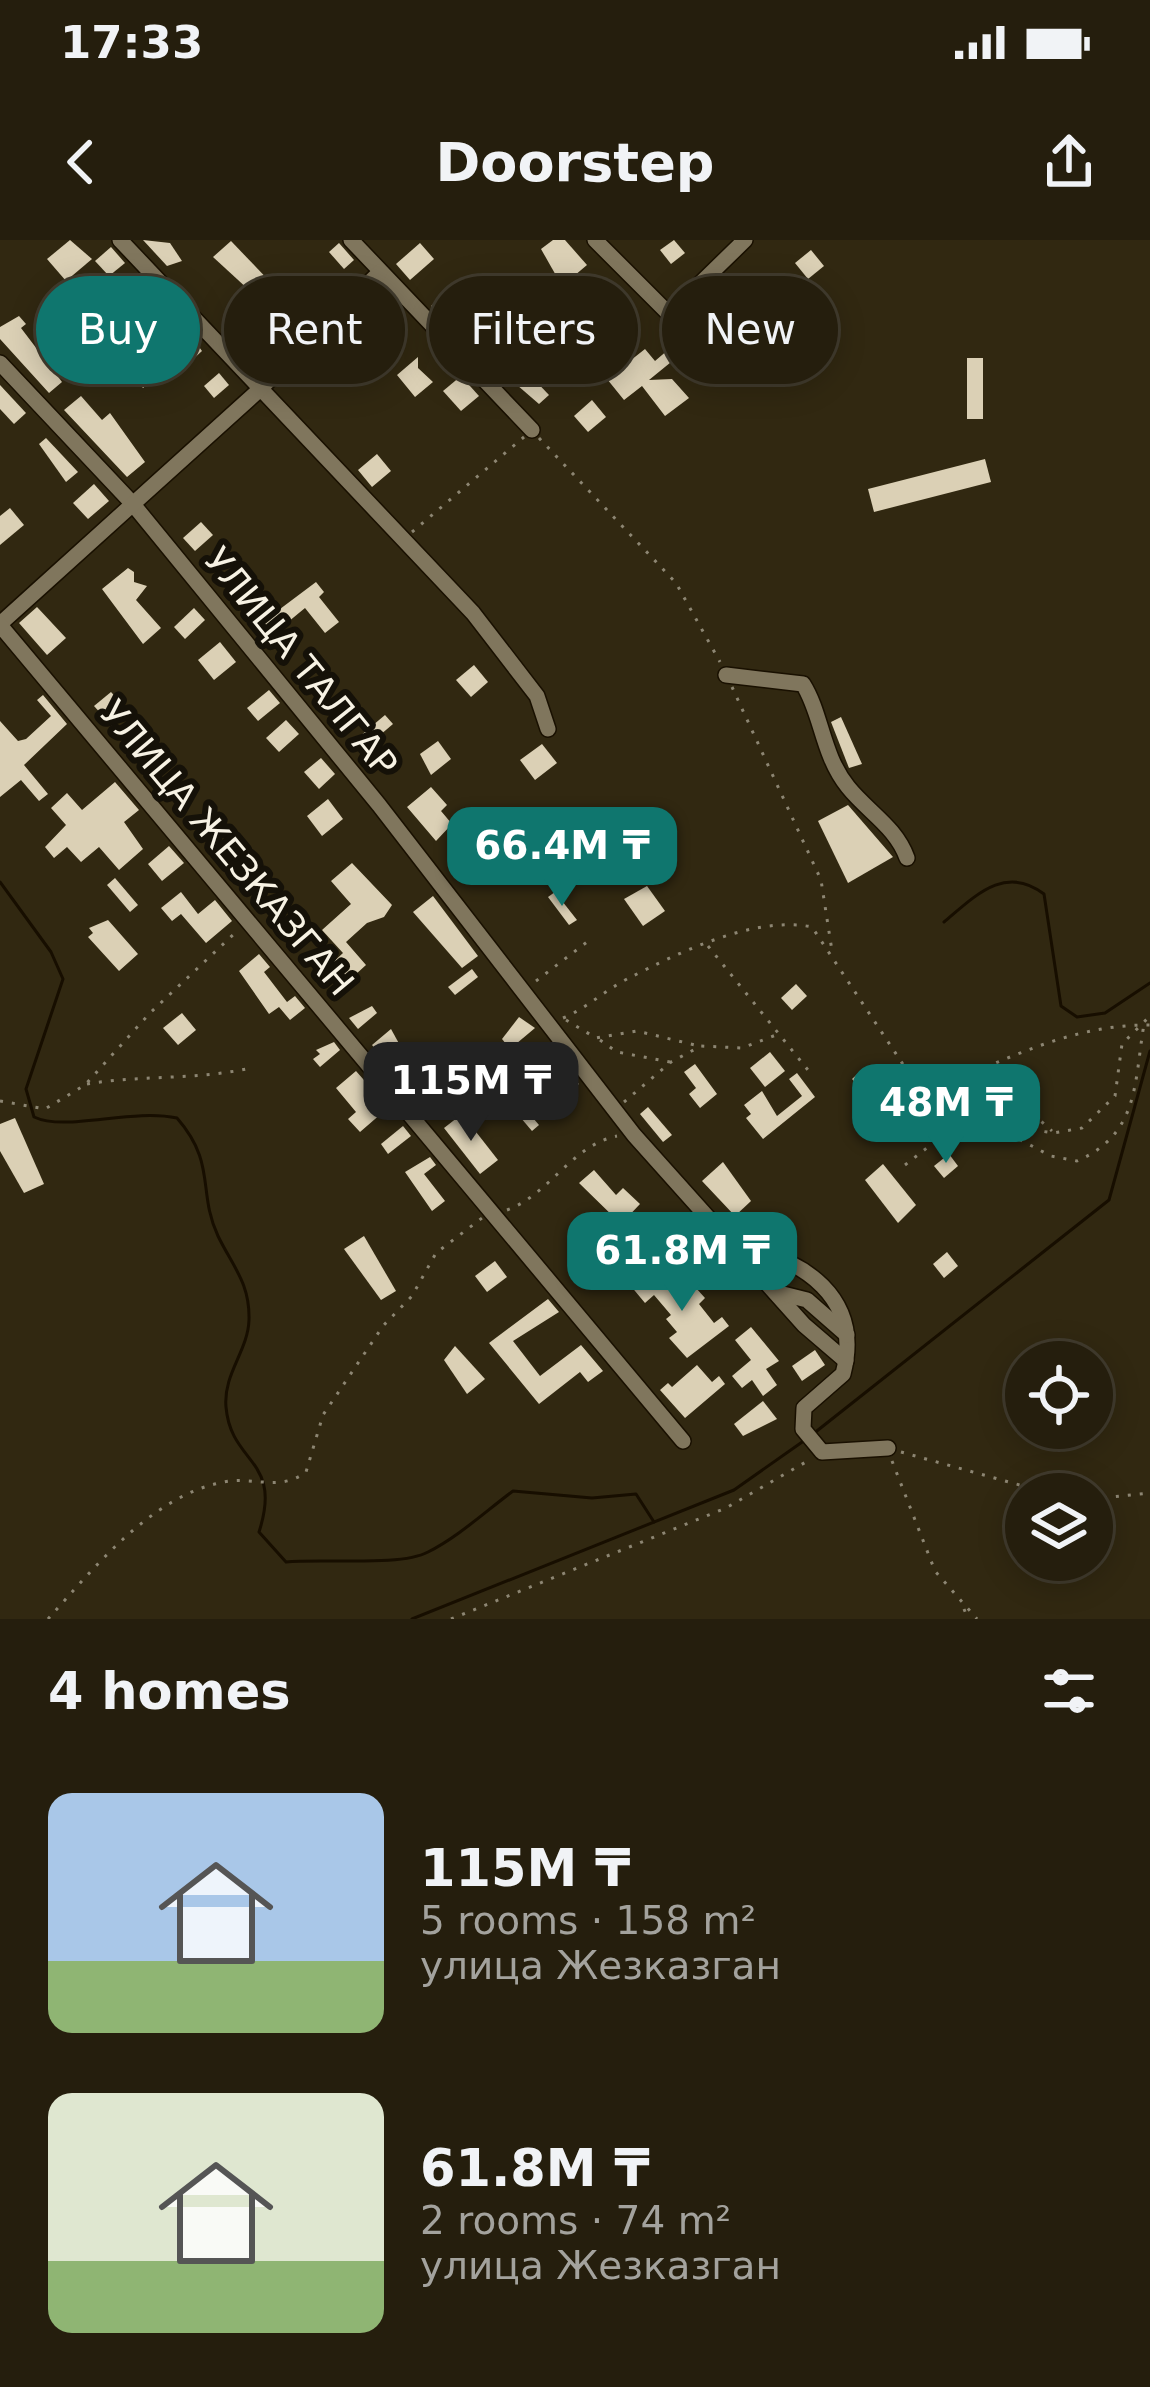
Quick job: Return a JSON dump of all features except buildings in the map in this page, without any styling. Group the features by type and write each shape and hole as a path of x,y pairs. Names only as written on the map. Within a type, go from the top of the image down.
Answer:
{"street":[{"path":"120,240 258,391 406,537 537,696 548,729"},
{"path":"351,240 532,430"},
{"path":"596,240 662,307"},
{"path":"709,276 746,240"},
{"path":"0,625 258,391 380,272"},
{"name":"УЛИЦА ТАЛГАР","path":"0,362 132,503 380,805 634,1135 775,1292 846,1360"},
{"name":"УЛИЦА ЖЕЗКАЗГАН","path":"0,625 683,1441"},
{"path":"726,675 802,684 818,735 846,785 901,841 907,858"},
{"path":"737,1247 780,1255 807,1270 840,1303 847,1335 846,1360 833,1385 804,1408 803,1429 822,1453 887,1448"},
{"path":"775,1292 806,1300 847,1335"}],"path":[{"path":"406,537 532,430 676,583 696,611 821,880 832,952"},
{"path":"0,1101 45,1109 85,1084 249,917"},
{"path":"671,1062 617,1052 563,1018 622,981 706,944 789,922 812,927 912,1078 929,1092 1051,1156 1077,1161 1118,1136 1130,1108 1150,1016"},
{"path":"522,991 587,942"},
{"path":"706,944 812,1075"},
{"path":"929,1092 1097,1026 1147,1024"},
{"path":"904,1165 955,1126 992,1123 1053,1132 1082,1128 1115,1096 1122,1044 1147,1024"},
{"path":"596,1038 637,1031 701,1046 742,1048 776,1035"},
{"path":"614,1110 671,1062 701,1046"},
{"path":"997,1064 1023,1106 1053,1132"},
{"path":"85,1084 144,1075 218,1075 246,1070"},
{"path":"48,1619 168,1504 225,1481 275,1484 306,1472 323,1415 383,1326 412,1296 436,1253 489,1212 513,1210 596,1141 634,1135"},
{"path":"887,1448 1005,1481"},
{"path":"887,1448 935,1571 977,1619"},
{"path":"451,1619 727,1508 822,1453"},
{"path":"1113,1497 1150,1493"},
{"path":"963,1607 968,1619"}],"waterway":[{"path":"0,882 51,952 63,979 26,1089 34,1117 63,1122 177,1118 197,1150 212,1220 244,1285 249,1307 248,1331 226,1395 230,1426 265,1489 259,1532 286,1562 415,1557 450,1539 513,1491 592,1498 636,1494 654,1522"},
{"path":"944,922 991,887 1016,882 1030,886 1044,894 1061,1006 1077,1017 1105,1013 1150,983"},
{"path":"813,1434 1109,1200 1150,1051"},
{"path":"412,1619 734,1490 805,1440"}]}
